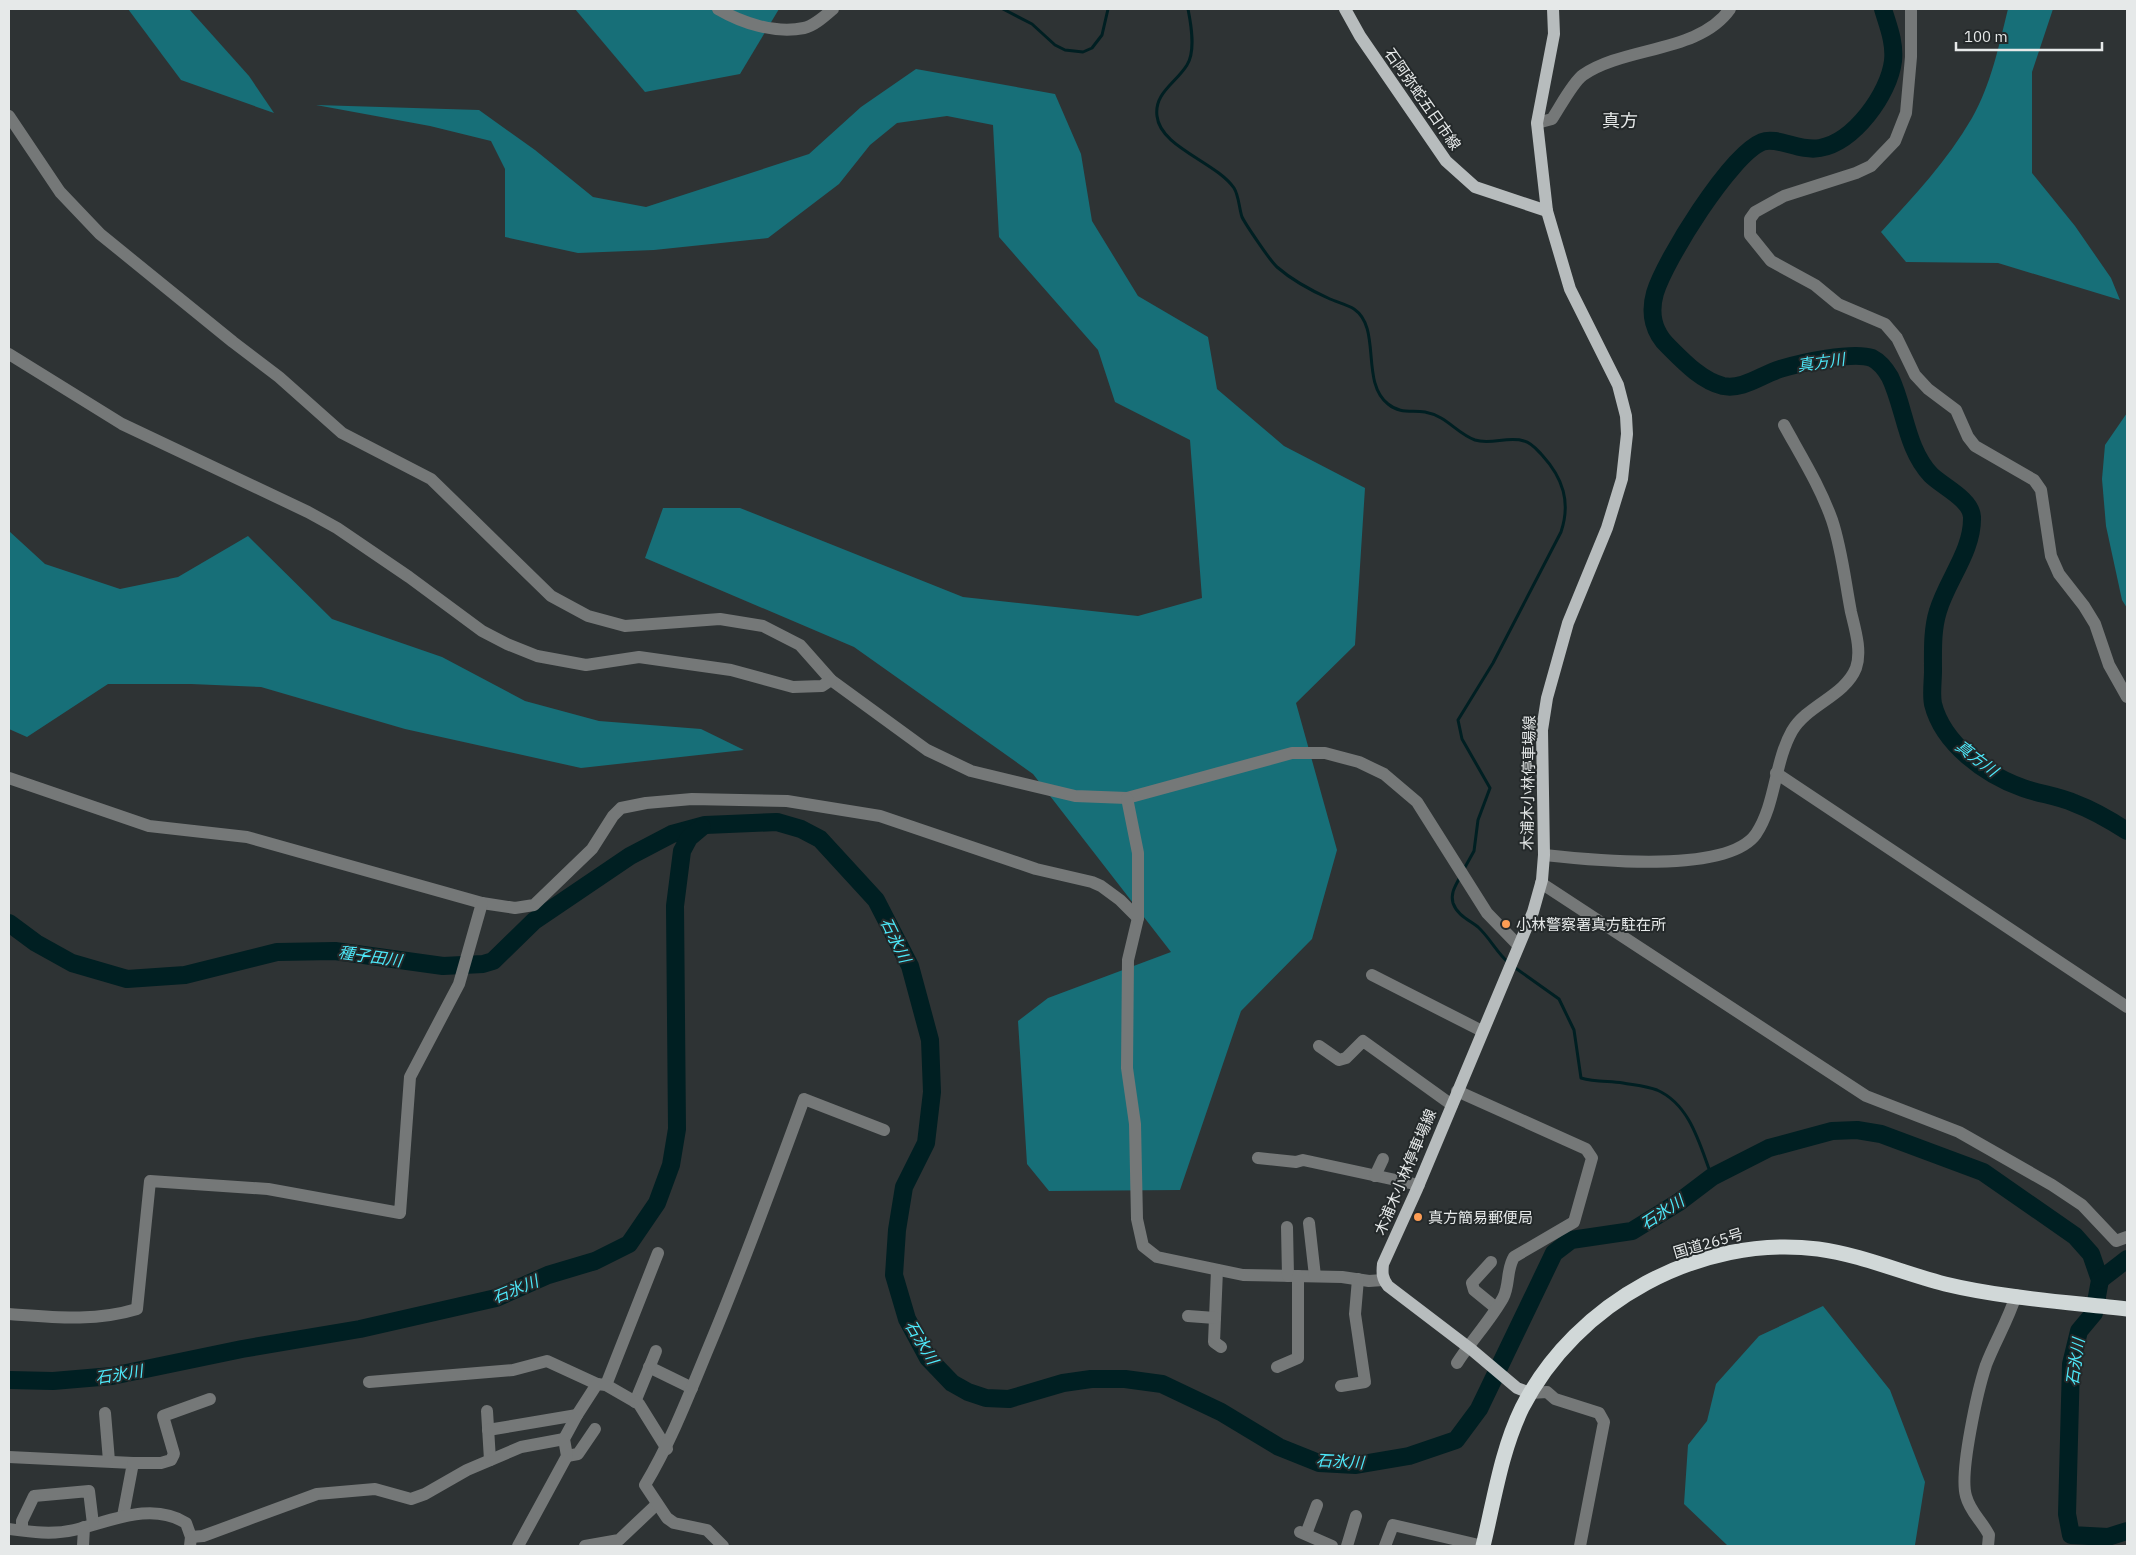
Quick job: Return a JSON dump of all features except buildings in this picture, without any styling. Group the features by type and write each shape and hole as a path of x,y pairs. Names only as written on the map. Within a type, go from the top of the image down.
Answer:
{"highway":[{"name":"国道265号","path":"1483,1546 1523,1390 1611,1305 1644,1284 1687,1264 1722,1254 1754,1248 1817,1249 1846,1254 1947,1284 2054,1301 2127,1310"}],"main road":[{"name":"石阿弥蛇五日市線","path":"1345,9 1360,36 1446,161 1475,187 1547,212"},
{"name":"木浦木小林停車場線","path":"1383,1280 1383,1264 1419,1185 1533,912 1541,883 1544,855 1542,730 1547,698 1568,623 1610,520 1622,479 1628,434 1626,416 1618,385 1570,290 1547,212 1537,123 1554,34 1553,9"},
{"path":"1383,1280 1523,1390"}],"street":[{"path":"718,9 739,21 776,29 805,28 823,18 833,9"},
{"path":"1537,123 1552,119 1582,75 1617,59 1691,37 1711,27 1730,9"},
{"path":"1911,9 1912,57 1906,113 1895,141 1871,166 1784,196 1755,212 1750,219 1750,235 1771,261 1814,285 1848,309 1885,324 1897,338 1915,375 1928,389 1956,410 1968,437 1976,446 2034,480 2041,490 2051,556 2059,574 2084,606 2095,624 2109,665 2127,697"},
{"path":"9,116 60,192 100,234 225,336 280,377 342,433 431,479 551,596 588,616 625,626 720,619 763,626 800,645 831,680 927,750 971,771 1075,796 1127,798 1292,753 1325,753 1359,762 1384,774 1417,802 1487,913 1518,945"},
{"path":"9,354 122,424 308,512 337,528 409,577 482,631 537,656 586,665 639,657 731,670 793,687 822,686 831,680"},
{"path":"1544,855 1604,860 1692,860 1718,856 1738,850 1756,834 1766,812 1776,773 1792,730 1802,718 1847,681 1857,663 1857,642 1842,555 1832,519 1818,486 1784,425"},
{"path":"1776,773 2127,1007"},
{"path":"9,778 149,826 247,837 482,903 515,908 534,905 592,849 613,816 621,808 646,802 692,799 787,801 880,816 1036,869 1092,882 1101,886 1120,900 1138,918"},
{"path":"1127,798 1138,853 1138,918 1128,960 1127,1068 1135,1124 1138,1219 1143,1246 1157,1257 1243,1275 1315,1276 1383,1280"},
{"path":"1541,883 1866,1096 1959,1132 1993,1150 2052,1184 2082,1205 2116,1241 2127,1237"},
{"path":"9,1314 60,1318 112,1316 136,1309 150,1181 268,1189 400,1213 410,1077 459,984 482,903"},
{"path":"1372,975 1482,1031"},
{"path":"1319,1046 1340,1060 1346,1058 1362,1041 1452,1105"},
{"path":"1457,1092 1586,1150 1592,1158 1574,1222 1514,1258 1509,1266 1508,1287 1470,1348 1457,1363"},
{"path":"723,1546 707,1530 674,1523 667,1518 645,1485 666,1449 692,1388 738,1276 804,1099 884,1130"},
{"path":"1258,1158 1296,1162 1303,1160 1419,1185"},
{"path":"1375,1176 1383,1159"},
{"path":"1309,1223 1315,1276"},
{"path":"1277,1367 1298,1358 1293,1276 1287,1227"},
{"path":"518,1546 567,1456 564,1439 577,1414 602,1384 658,1253"},
{"path":"1491,1262 1472,1283 1474,1290 1496,1308"},
{"path":"1216,1270 1214,1342 1221,1347"},
{"path":"1341,1386 1365,1382 1355,1314 1358,1279"},
{"path":"1988,1546 1989,1534 1973,1514 1965,1494 1966,1468 1986,1367 2004,1330 2016,1295"},
{"path":"1188,1316 1215,1318"},
{"path":"635,1402 656,1351"},
{"path":"369,1382 513,1370 547,1361 602,1384 639,1404 666,1449"},
{"path":"649,1367 692,1388"},
{"path":"1523,1390 1547,1392 1555,1399 1599,1413 1604,1422 1580,1546"},
{"path":"9,1457 161,1463 171,1460 174,1454 163,1416 210,1399"},
{"path":"487,1411 490,1460"},
{"path":"105,1413 109,1461"},
{"path":"488,1430 577,1414"},
{"path":"567,1456 578,1454 595,1429"},
{"path":"9,1528 44,1534 89,1526 123,1516 165,1514 186,1523 191,1542 317,1494 374,1489 411,1498 424,1494 466,1470 521,1447 564,1439"},
{"path":"123,1516 132,1462"},
{"path":"22,1530 22,1521 34,1496 89,1491 89,1526 83,1546"},
{"path":"585,1546 619,1540 657,1504"},
{"path":"1316,1505 1303,1533 1332,1546"},
{"path":"1347,1546 1356,1516"},
{"path":"1385,1546 1393,1525 1483,1546"}],"shaded area":[{"path":"128,9 189,9 249,76 274,113 181,80"},
{"path":"575,9 779,9 740,74 645,92"},
{"path":"2008,9 2053,9 2032,72 2032,173 2075,226 2111,278 2120,300 1998,263 1906,262 1881,232 1941,163 1972,118 1989,79"},
{"path":"916,69 1055,94 1081,154 1092,221 1138,296 1208,337 1217,389 1284,446 1365,488 1355,645 1296,703 1337,850 1312,939 1241,1011 1180,1190 1049,1191 1027,1164 1018,1021 1048,998 1171,952 1033,774 854,647 645,558 663,508 740,508 963,597 1138,616 1202,598 1190,440 1115,402 1098,350 999,237 993,125 947,116 897,123 870,145 839,184 768,238 654,250 578,253 505,237 505,169 491,141 430,126 316,105 479,110 535,150 593,197 646,207 809,154 861,107"},
{"path":"2127,413 2127,608 2122,600 2106,526 2102,479 2105,445"},
{"path":"9,531 45,564 120,589 178,577 248,536 332,619 442,657 525,701 599,721 701,729 744,750 581,768 405,729 261,687 191,684 108,684 27,737 9,729"},
{"path":"1823,1306 1890,1390 1925,1482 1915,1545 1727,1545 1684,1504 1688,1445 1707,1421 1716,1384 1759,1336"}],"waterway":[{"path":"1003,9 1032,24 1055,45 1065,50 1083,52 1092,48 1102,35 1108,9"},
{"path":"1188,9 1192,37 1190,59 1159,101 1157,116 1160,127 1178,146 1215,170 1234,188 1242,217 1277,267 1309,289 1354,309 1362,318 1370,342 1375,383 1380,394 1388,404 1401,410 1433,414 1475,440 1487,442 1512,439 1527,442 1549,464 1563,491 1565,511 1561,532 1493,663 1458,720 1462,739 1490,788 1478,820 1474,851 1464,869"},
{"name":"真方川","path":"1883,9 1892,41 1893,61 1885,88 1868,115 1845,137 1833,144 1812,149 1775,141 1762,142 1733,166 1700,210 1671,257 1655,293 1653,301 1654,323 1664,342 1687,365 1708,380 1723,386 1738,386 1780,369 1840,357 1863,356 1872,358 1882,366 1890,377 1895,389 1911,441 1923,465 1931,475 1967,504 1972,517 1971,530 1964,554 1942,599 1935,626 1932,696 1938,719 1956,745 1995,775 2023,788 2081,806 2127,831"},
{"name":"石氷川","path":"9,923 36,943 72,963 127,979 185,975 277,952 335,951 443,966 483,964 493,961 534,921 630,856 672,834 705,825 777,822 801,829 820,839 876,900 910,966 930,1040 932,1092 926,1143 904,1187 897,1230 894,1275 907,1319 928,1358 952,1383 968,1392 986,1398 1009,1399 1063,1383 1091,1379 1125,1379 1162,1384 1221,1412 1279,1447 1319,1463 1356,1465 1409,1456 1456,1440 1479,1409 1554,1253 1571,1240 1632,1231 1679,1202 1712,1177 1769,1148 1832,1131 1857,1130 1881,1134 1983,1172 2075,1236 2091,1254 2100,1280 2094,1313 2079,1331 2071,1364 2067,1514 2071,1535 2108,1537 2127,1531"},
{"name":"石氷川","path":"9,1380 53,1381 112,1376 242,1349 360,1329 496,1298 548,1275 595,1261 629,1244 657,1203 671,1165 677,1129 675,906 682,851 689,838 702,827"},
{"path":"1460,877 1452,896 1455,907 1460,914 1482,931 1509,963"},
{"path":"1514,967 1559,999 1574,1030 1581,1078 1645,1087 1657,1090 1669,1097 1686,1116 1693,1128 1712,1177"},
{"name":"真方川","path":"2100,1280 2127,1259"}],"place":[{"name":"小林警察署真方駐在所","path":"1506,924"},
{"name":"真方簡易郵便局","path":"1418,1217"}],"district":[{"name":"真方","path":"1620,120"}],"water label":[{"name":"種子田川","path":"370,956"}]}
